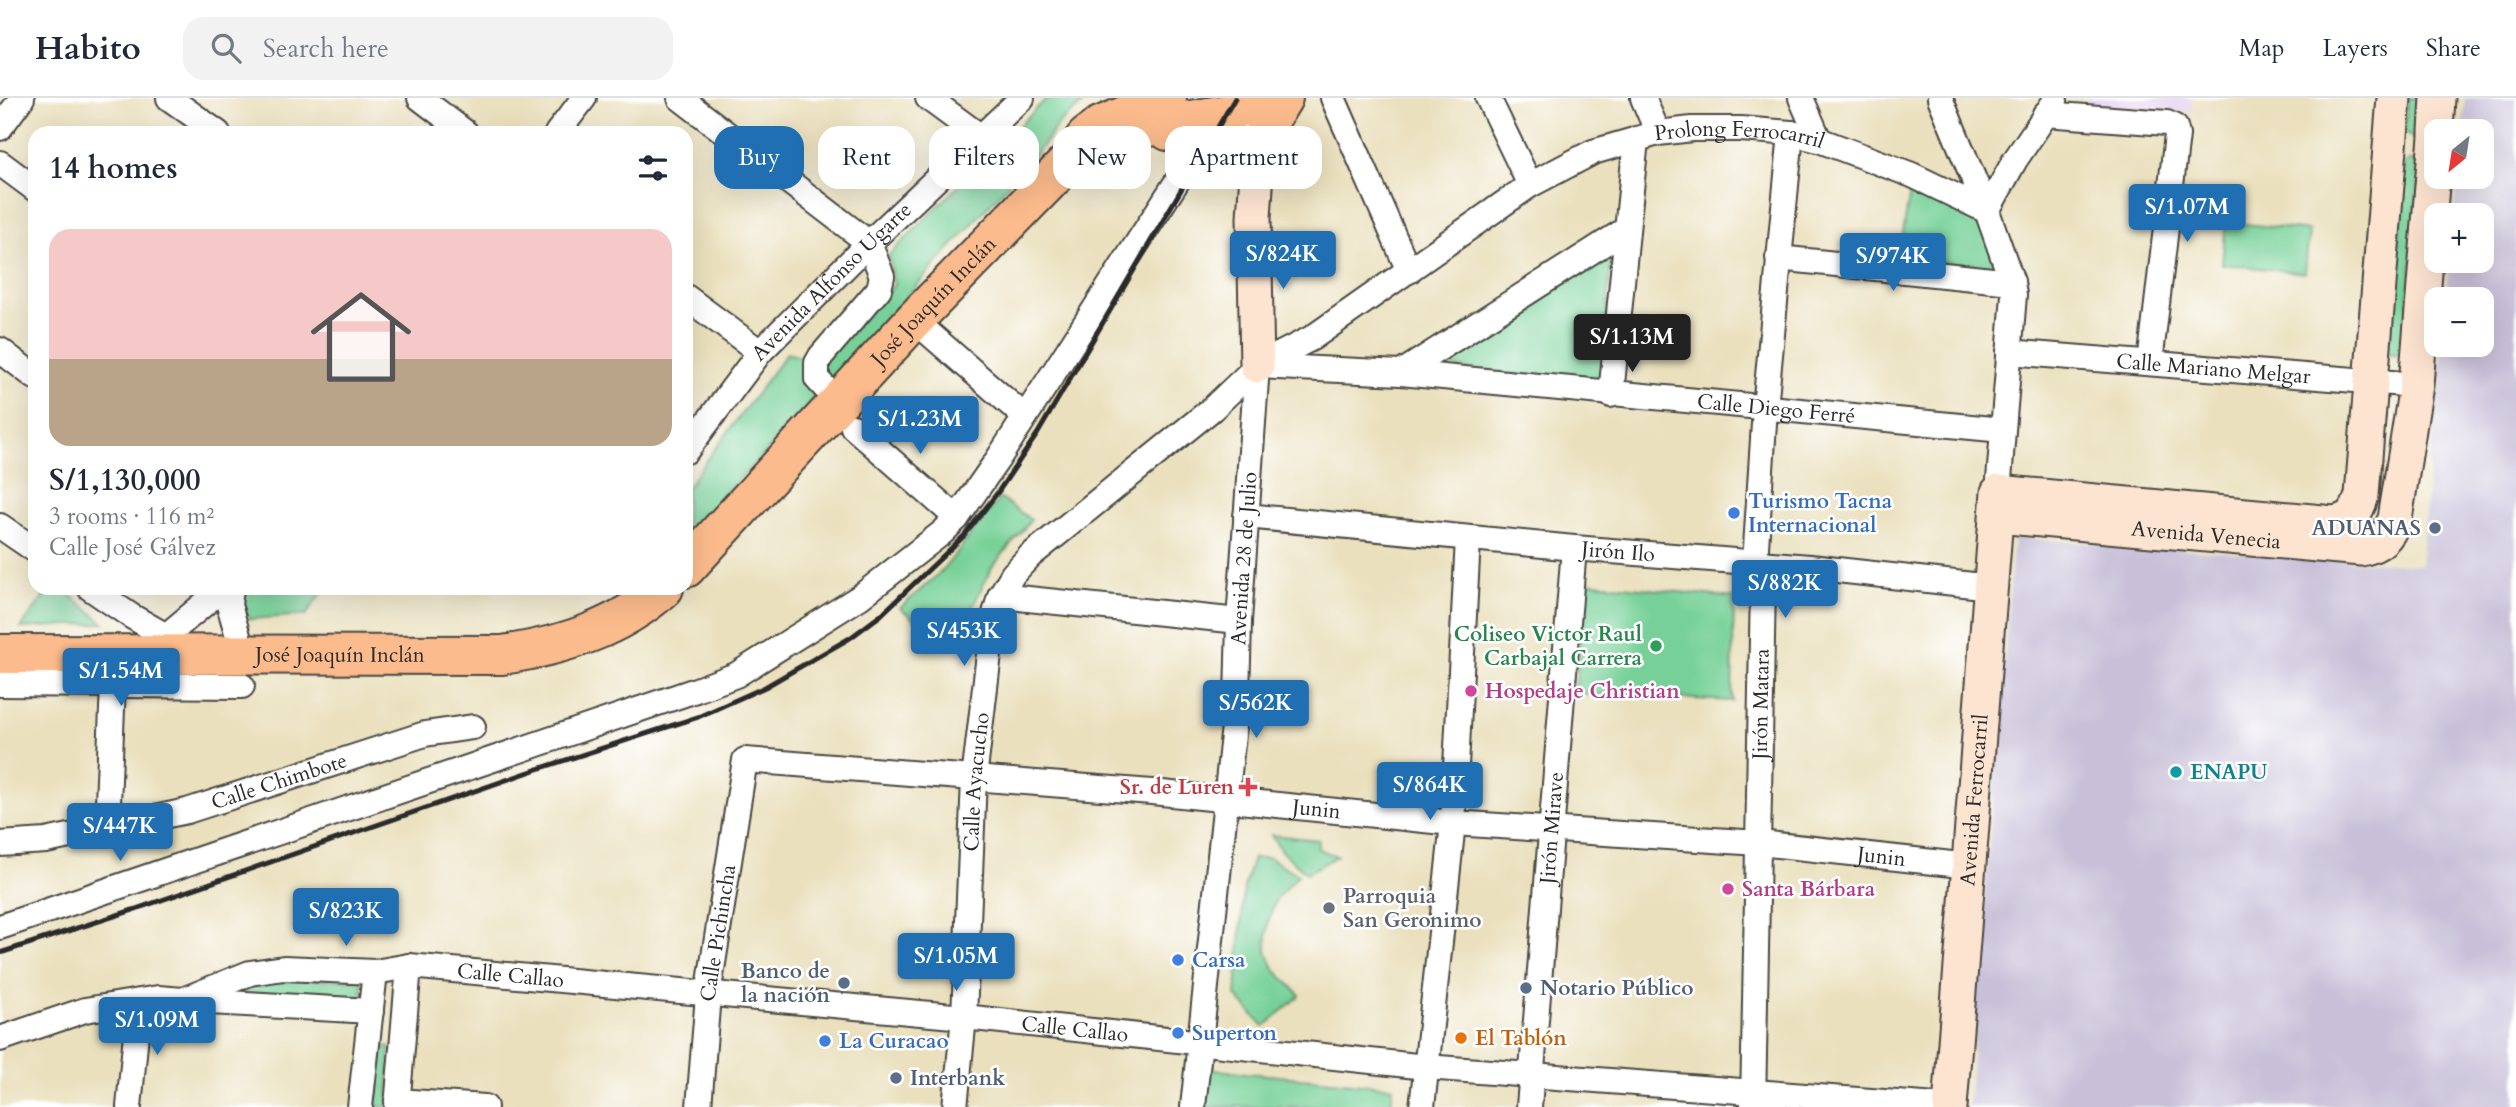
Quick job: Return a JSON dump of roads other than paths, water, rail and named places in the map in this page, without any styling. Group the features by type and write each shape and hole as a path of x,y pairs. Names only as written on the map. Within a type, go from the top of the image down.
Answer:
{"main road":[{"path":"1236,125 1266,126 1283,98"},
{"name":"José Joaquín Inclán","path":"693,561 846,415 914,320 1069,161 1095,144 1158,112 1236,125"},
{"name":"José Joaquín Inclán","path":"0,654 156,644 242,670 516,653 543,649 581,638 612,624 656,595"}],"street":[{"path":"0,128 22,98"},
{"path":"169,98 208,126"},
{"path":"420,98 457,126"},
{"path":"562,126 584,98"},
{"path":"680,98 869,243 882,276 879,289 821,356 817,363 817,379 846,415 957,518"},
{"path":"928,98 966,126"},
{"name":"Avenida Alfonso Ugarte","path":"993,126 1023,98"},
{"path":"1333,98 1409,271"},
{"path":"1488,98 1530,185"},
{"path":"1611,395 1625,230 1647,136 1643,98"},
{"path":"1801,98 1819,140"},
{"path":"1940,98 1987,211 2014,295 1997,504"},
{"name":"Avenida Venecia","path":"1997,504 2334,523 2349,520 2358,509 2362,495 2394,98"},
{"name":"Avenida Venecia","path":"2437,119 2438,98"},
{"path":"1987,211 2015,160 2051,106 2167,123 2175,127 2177,135 2150,363"},
{"path":"0,927 683,695 736,674 860,597 957,518 1025,417 1236,125"},
{"name":"Avenida 28 de Julio","path":"1193,1107 1237,698 1239,621 1257,366 1254,217 1236,125"},
{"name":"Prolong Ferrocarril","path":"1257,366 1312,338 1530,185 1593,152 1647,136 1692,129 1791,133 1819,140 1912,175 1987,211"},
{"name":"Jirón Matara","path":"1753,1100 1763,586 1755,563 1765,408 1791,133"},
{"path":"2390,153 2424,144"},
{"path":"0,163 28,184"},
{"name":"Avenida Alfonso Ugarte","path":"693,442 760,352 929,186"},
{"name":"Avenida Venecia","path":"1997,504 2361,549 2383,540 2395,519 2416,385 2432,189"},
{"path":"1401,373 1625,230"},
{"path":"1778,258 2012,282"},
{"path":"693,302 760,352"},
{"path":"914,320 1025,417"},
{"path":"0,350 28,372"},
{"name":"Calle Mariano Melgar","path":"2009,352 2416,385"},
{"name":"Calle Diego Ferré","path":"1257,366 1401,373 1611,395 2003,430"},
{"name":"Calle Ayacucho","path":"955,1107 964,1017 974,779 991,633 1000,596 1013,574 1030,556 1212,409 1257,366"},
{"name":"Avenida Ferrocarril","path":"1950,1107 1997,504"},
{"name":"Jirón Ilo","path":"1246,516 1991,587"},
{"path":"0,526 28,545"},
{"path":"1422,1107 1452,823 1468,538"},
{"name":"Jirón Mirave","path":"1529,1107 1574,548"},
{"path":"100,595 131,616 156,644 215,595"},
{"path":"0,684 113,685 242,670 229,604 230,595"},
{"path":"1000,596 1239,621"},
{"path":"107,827 113,685"},
{"name":"Calle Chimbote","path":"0,844 46,841 187,811 425,734 473,727"},
{"name":"Junin","path":"745,760 1152,792 1452,823 1759,843 1970,866"},
{"name":"Calle Pichincha","path":"699,1107 708,995 745,760"},
{"path":"409,966 397,1104 485,1107"},
{"name":"Calle Callao","path":"0,1039 85,1010 158,998 183,1000 250,973 284,968 375,972 409,966 964,1017 1426,1068 1531,1076 1753,1100 1950,1107"},
{"path":"360,1107 375,972"},
{"path":"183,1000 371,1011"},
{"path":"130,1107 139,1002"}],"railway":[{"path":"0,953 698,717 765,687 850,638 881,615 965,535 998,492 1038,433 1235,98"}],"place":[{"name":"Turismo Tacna Internacional","path":"1734,513"},
{"name":"ADUANAS","path":"2435,528"},
{"name":"Coliseo Victor Raul Carbajal Carrera","path":"1656,646"},
{"name":"Hospedaje Christian","path":"1471,691"},
{"name":"ENAPU","path":"2176,772"},
{"name":"Sr. de Luren","path":"1248,787"},
{"name":"Santa Bárbara","path":"1728,889"},
{"name":"Parroquia San Geronimo","path":"1329,908"},
{"name":"Carsa","path":"1178,960"},
{"name":"Banco de la nación","path":"844,983"},
{"name":"Notario Público","path":"1526,988"},
{"name":"Superton","path":"1178,1033"},
{"name":"El Tablón","path":"1461,1038"},
{"name":"La Curacao","path":"825,1041"},
{"name":"Interbank","path":"896,1078"}]}
